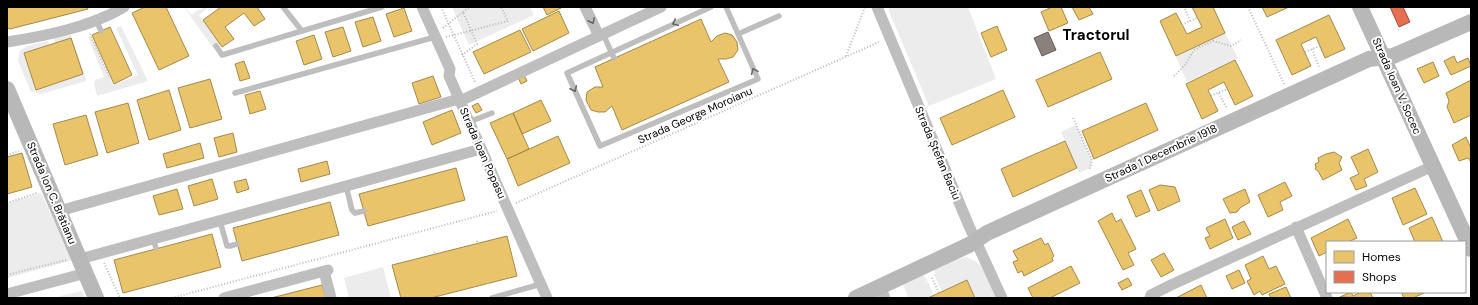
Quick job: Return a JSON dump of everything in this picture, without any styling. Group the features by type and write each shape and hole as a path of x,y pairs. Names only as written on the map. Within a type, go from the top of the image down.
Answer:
{"street":[{"path":"7,42 76,30 124,7"},
{"name":"Strada Ioan Popasu","path":"422,7 450,69 449,76 481,149 504,209 547,298"},
{"path":"585,7 601,35"},
{"path":"59,211 460,100 661,7"},
{"name":"Strada Ștefan Baciu","path":"877,7 976,241 1002,298"},
{"name":"Strada Ioan V. Socec","path":"1360,7 1471,247"},
{"name":"Strada 1 Decembrie 1918","path":"856,298 883,293 971,244 987,233 1371,58 1393,56 1471,22"},
{"name":"Strada Ion C. Brătianu","path":"7,89 24,147 59,211 96,298"},
{"path":"7,294 81,263 155,244 220,221 481,149"},
{"path":"1150,298 1171,284 1433,166"},
{"path":"1296,227 1327,298"},
{"path":"224,298 326,270 332,298"}],"lane":[{"path":"283,7 302,31"},
{"path":"216,46 222,55 382,7"},
{"path":"711,7 612,56 567,73 600,146 758,79 726,7"},
{"path":"738,34 778,16"},
{"path":"96,20 101,31"},
{"path":"601,35 612,56"},
{"path":"235,93 435,37"},
{"path":"469,122 492,113"},
{"path":"346,186 352,210 355,213 364,212"},
{"path":"220,221 228,246 237,244"},
{"path":"492,298 541,284"}],"path":[{"path":"441,7 479,92"},
{"path":"435,37 448,23 470,7"},
{"path":"435,37 454,35 508,21 501,7"},
{"path":"845,57 865,7"},
{"path":"1184,7 1190,21"},
{"path":"1248,7 1286,87"},
{"path":"462,55 477,44 463,12"},
{"path":"1182,25 1197,18"},
{"path":"89,30 110,78"},
{"name":"Strada George Moroianu","path":"172,298 504,209 890,38"},
{"path":"1174,76 1185,65 1194,50 1213,41 1231,46 1241,40"},
{"path":"1305,52 1320,46"},
{"path":"1312,49 1325,79"},
{"path":"1211,96 1227,89"},
{"path":"1219,93 1232,121"},
{"path":"1073,118 1092,160 1090,168 1093,173"},
{"path":"7,155 24,147"},
{"path":"7,203 38,194 37,190"},
{"path":"102,260 120,298"},
{"path":"7,275 81,263"},
{"path":"929,272 938,293"}],"shaded area":[{"path":"184,7 192,15 199,9 209,7 199,15 219,43 213,48"},
{"path":"452,7 530,7 534,15 469,45"},
{"path":"893,7 968,7 996,79 929,106 888,9"},
{"path":"121,26 148,81 97,96 94,83 95,80 104,77 88,37 91,36 113,85 138,75 116,28"},
{"path":"1225,33 1238,58 1187,82 1176,57"},
{"path":"71,35 86,81 41,94 38,94 35,91 31,92 18,61 20,51 27,46 48,41 49,45 24,53 36,90 83,74 71,38 55,43 54,39"},
{"path":"1076,125 1092,160 1090,168 1079,173 1061,132"},
{"path":"41,193 73,260 7,278 7,203"},
{"path":"966,257 984,268 991,279 999,298 975,298 967,280 942,291 934,275 935,270 954,260"},
{"path":"383,267 391,298 349,298 344,278"},
{"path":"922,275 926,278 934,295 928,298 909,298 903,285"},
{"path":"82,291 85,298 60,298 60,296"}],"building: Homes":[{"path":"7,7 87,7 88,9 10,29 7,28"},
{"path":"145,7 166,7 189,56 159,70 132,13"},
{"path":"221,7 257,7 265,19 254,26 244,13 225,27 234,39 222,47 203,20"},
{"path":"543,7 563,7 547,15"},
{"path":"1052,7 1061,7 1068,23 1049,31 1041,12"},
{"path":"1072,7 1089,7 1093,14 1079,20"},
{"path":"1192,7 1213,7 1225,33 1176,56 1160,21 1176,13 1187,34 1202,27"},
{"path":"1262,7 1289,7 1267,17"},
{"path":"404,8 412,31 394,37 386,14"},
{"path":"559,11 569,33 533,51 522,29"},
{"path":"1329,15 1345,49 1325,58 1316,37 1301,44 1311,66 1292,75 1276,40"},
{"path":"373,17 381,41 363,47 355,22"},
{"path":"701,19 711,42 717,36 725,33 732,35 737,42 738,50 733,57 718,59 729,82 622,130 612,106 605,112 591,110 586,100 587,92 595,87 603,87 595,67"},
{"path":"997,26 1007,50 991,57 981,33"},
{"path":"110,27 132,75 114,84 92,35"},
{"path":"343,27 351,51 333,57 325,32"},
{"path":"520,30 531,52 484,74 473,52"},
{"path":"314,35 322,59 304,65 296,41"},
{"path":"71,38 83,74 36,90 24,53"},
{"path":"1100,52 1112,79 1048,107 1036,80"},
{"path":"1454,56 1457,63 1468,58 1471,66 1451,75 1444,61"},
{"path":"1235,60 1253,96 1235,105 1224,82 1208,90 1218,111 1202,119 1186,84"},
{"path":"244,61 250,78 240,81 235,64"},
{"path":"1433,62 1439,76 1424,83 1417,69"},
{"path":"524,75 527,81 521,84 518,77"},
{"path":"433,76 441,97 419,104 412,83"},
{"path":"210,79 222,119 190,128 178,88"},
{"path":"1471,80 1471,115 1454,123 1447,107 1449,101 1446,93"},
{"path":"169,90 181,130 149,140 137,100"},
{"path":"1003,90 1015,117 952,145 940,118"},
{"path":"260,91 266,109 250,114 245,95"},
{"path":"541,100 551,121 522,134 513,113"},
{"path":"128,103 139,143 107,153 95,112"},
{"path":"478,103 482,110 476,113 472,106"},
{"path":"1146,103 1158,130 1094,159 1082,131"},
{"path":"452,110 461,133 432,145 423,122"},
{"path":"513,113 529,149 507,159 490,123"},
{"path":"86,115 98,155 65,165 53,124"},
{"path":"233,133 237,152 219,157 214,138"},
{"path":"558,136 570,163 518,186 507,159"},
{"path":"1466,137 1471,148 1471,162 1468,158 1459,161 1452,145"},
{"path":"1065,141 1077,168 1013,197 1001,169"},
{"path":"200,143 204,158 167,168 163,154"},
{"path":"1368,149 1378,172 1364,179 1367,186 1356,190 1350,178 1359,174 1351,157"},
{"path":"1334,152 1342,157 1339,163 1342,170 1323,180 1318,171 1315,169 1315,164 1319,162 1318,158"},
{"path":"22,153 32,187 7,194 7,157"},
{"path":"327,161 330,174 301,182 298,169"},
{"path":"456,168 465,200 368,226 359,194"},
{"path":"212,179 218,199 194,206 188,186"},
{"path":"246,179 249,189 237,193 234,182"},
{"path":"1285,182 1292,196 1280,202 1283,210 1268,217 1258,195"},
{"path":"1160,185 1175,187 1180,201 1158,211 1149,190"},
{"path":"1415,188 1427,214 1403,225 1392,198"},
{"path":"177,189 183,209 159,215 153,196"},
{"path":"1245,189 1250,202 1241,207 1237,212 1230,213 1223,199"},
{"path":"1141,190 1150,211 1136,217 1127,196"},
{"path":"330,202 339,235 242,261 233,228"},
{"path":"1112,213 1116,222 1121,219 1136,249 1128,253 1134,265 1123,270 1098,221"},
{"path":"1432,217 1443,241 1415,241 1409,228"},
{"path":"1225,219 1233,238 1210,249 1205,238 1210,236 1206,228"},
{"path":"1348,219 1357,238 1350,241 1326,241 1326,252 1319,256 1311,238"},
{"path":"1244,221 1251,234 1238,240 1232,227"},
{"path":"212,234 221,267 123,293 114,260"},
{"path":"507,236 517,276 431,298 401,298 392,265"},
{"path":"1041,238 1045,245 1048,243 1054,256 1052,258 1053,261 1024,276 1022,271 1018,273 1013,262 1018,260 1013,251"},
{"path":"1164,253 1174,270 1161,277 1151,260"},
{"path":"1263,256 1269,269 1276,266 1285,284 1262,295 1260,291 1254,295 1247,281 1251,279 1245,265"},
{"path":"1071,266 1080,283 1050,298 1033,298 1028,288"},
{"path":"1239,270 1245,283 1232,289 1226,276"},
{"path":"1128,278 1132,285 1122,290 1118,283"},
{"path":"967,280 975,298 928,298 939,293"},
{"path":"322,285 326,298 271,298"},
{"path":"1201,285 1207,298 1176,298"},
{"path":"1286,287 1291,298 1271,298 1269,294"},
{"path":"1349,293 1352,293 1353,296 1359,293 1370,293 1373,298 1340,297"},
{"path":"1402,293 1424,293 1413,298 1404,298"}],"building: Shops":[{"path":"1390,7 1403,7 1410,22 1399,27"}],"building: Industry":[{"path":"1048,32 1056,50 1042,56 1034,38"}],"district":[{"name":"Tractorul","path":"1096,35"}]}
